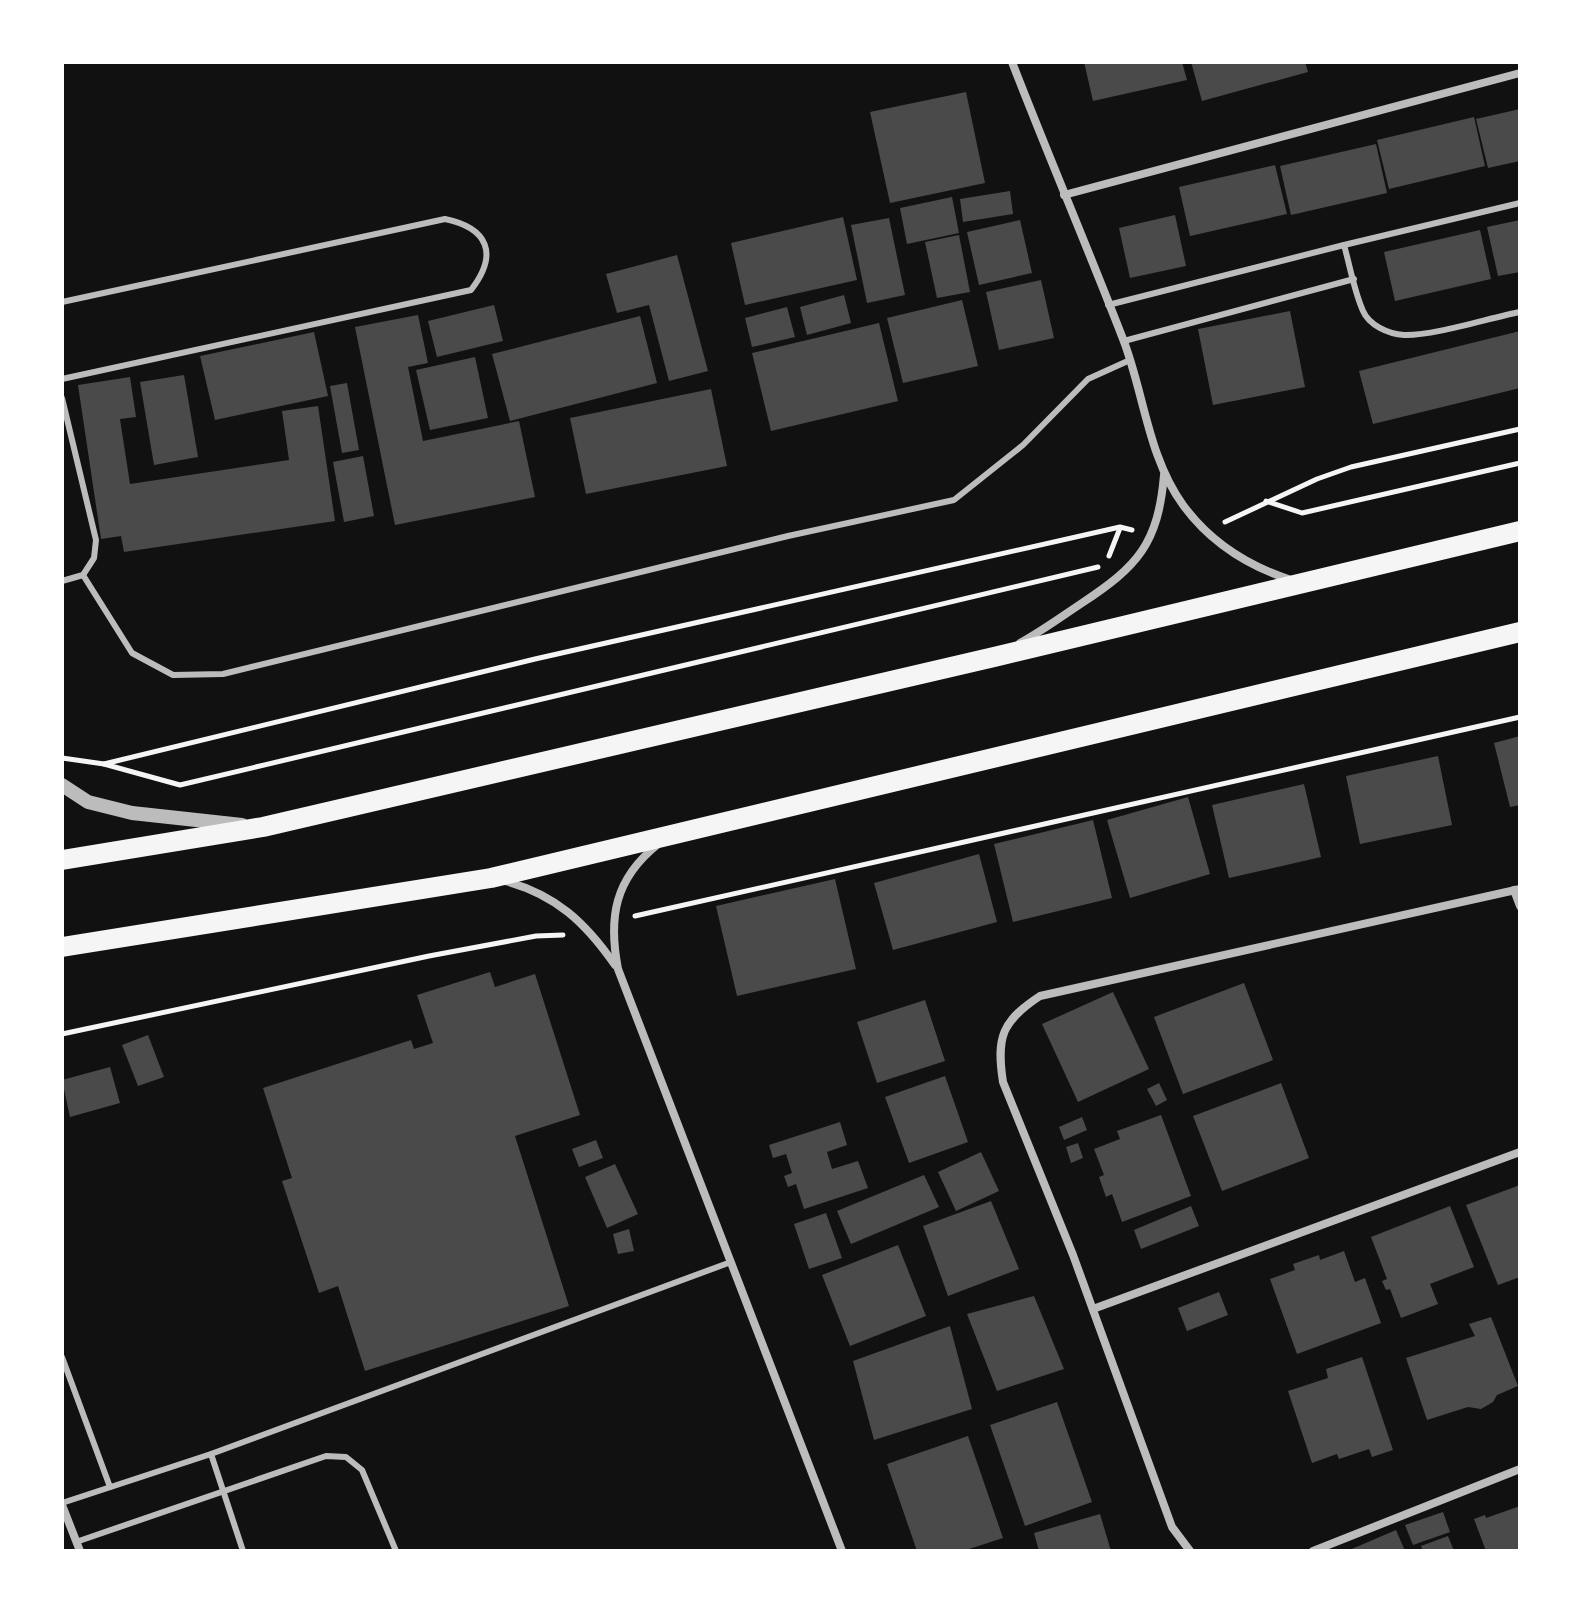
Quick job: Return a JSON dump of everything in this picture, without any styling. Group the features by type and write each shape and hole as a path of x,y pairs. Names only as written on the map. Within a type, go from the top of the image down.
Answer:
{"main road":[{"path":"62,860 263,827 1520,531"},
{"path":"62,947 491,878 1520,632"}],"street":[{"path":"1012,62 1124,341 1164,475 1183,505 1206,532 1235,555 1268,573 1303,584"},
{"path":"1064,195 1520,73"},
{"path":"994,657 1050,626 1115,582 1135,561 1151,536 1161,506 1164,475"},
{"path":"62,785 88,802 132,813 263,827"},
{"path":"682,830 652,849 628,875 618,897 613,921 613,945 618,969 842,1551"},
{"path":"491,878 520,885 547,897 572,914 593,934 618,969"},
{"path":"1190,1551 1172,1527 1093,1309 1003,1082 998,1053 1004,1031 1016,1011 1040,996 1517,890 1520,906"},
{"path":"1093,1309 1520,1152"},
{"path":"1313,1551 1520,1469"},
{"path":"62,1504 78,1546"}],"lane":[{"path":"1108,305 1520,203"},
{"path":"62,302 445,219 468,224 483,237 486,254 483,274 471,290 62,379"},
{"path":"1344,245 1363,312 1373,324 1385,331 1402,335 1520,312"},
{"path":"1124,341 1354,279"},
{"path":"83,575 132,653 173,675 223,674 788,536 954,500 1023,445 1088,379 1130,360"},
{"path":"62,398 96,540 94,558 83,575 62,581"},
{"path":"62,1504 211,1454 731,1262"},
{"path":"62,1357 110,1487"},
{"path":"211,1454 243,1551"},
{"path":"78,1546 223,1490 326,1456 346,1457 362,1470 396,1551"}],"path":[{"path":"1206,532 1266,501 1351,467 1520,429"},
{"path":"1266,501 1302,513 1520,463"},
{"path":"62,758 104,764 180,785 1106,565 1120,527"},
{"path":"104,764 535,659 1120,527 1151,536"},
{"path":"613,921 1520,717"},
{"path":"62,1034 521,939 593,934"}],"building":[{"path":"1084,62 1182,62 1187,80 1093,101"},
{"path":"1191,62 1305,62 1308,72 1202,101"},
{"path":"966,92 985,183 890,203 870,112"},
{"path":"1520,109 1520,161 1488,168 1476,119"},
{"path":"1474,117 1485,166 1389,189 1377,140"},
{"path":"1376,144 1387,193 1291,215 1280,166"},
{"path":"1275,165 1287,214 1190,236 1179,187"},
{"path":"1010,191 1013,214 963,222 960,199"},
{"path":"952,197 959,233 907,244 900,208"},
{"path":"1175,215 1186,266 1130,278 1119,228"},
{"path":"843,217 857,280 745,305 731,243"},
{"path":"889,218 905,295 867,303 851,225"},
{"path":"1020,220 1032,273 979,285 967,232"},
{"path":"1520,220 1520,272 1498,276 1487,227"},
{"path":"1480,230 1491,279 1395,301 1384,252"},
{"path":"959,235 970,292 937,298 925,242"},
{"path":"677,255 708,371 669,381 649,305 617,313 606,274"},
{"path":"1041,280 1054,338 999,350 986,292"},
{"path":"844,295 851,323 807,335 800,307"},
{"path":"962,300 978,366 903,383 887,318"},
{"path":"494,305 503,341 437,357 428,321"},
{"path":"787,307 795,337 752,347 745,318"},
{"path":"1290,311 1305,387 1213,405 1198,329"},
{"path":"418,315 428,363 408,367 423,441 519,421 535,497 395,525 355,327"},
{"path":"640,316 657,383 510,421 492,354"},
{"path":"879,323 898,401 771,431 752,353"},
{"path":"1520,331 1520,388 1373,424 1359,371"},
{"path":"314,332 328,396 215,420 200,356"},
{"path":"475,357 488,418 430,430 416,370"},
{"path":"184,375 198,457 154,465 140,382"},
{"path":"130,377 136,417 120,419 130,484 289,460 282,411 318,406 335,521 124,552 121,536 101,539 78,385"},
{"path":"347,383 359,450 342,453 330,386"},
{"path":"711,389 727,466 586,494 570,418"},
{"path":"363,456 374,516 344,522 333,462"},
{"path":"1520,736 1520,805 1510,807 1494,743"},
{"path":"1438,756 1452,825 1360,844 1346,776"},
{"path":"1304,784 1321,857 1229,878 1212,805"},
{"path":"1188,797 1210,874 1130,898 1107,820"},
{"path":"1093,820 1112,898 1013,922 994,844"},
{"path":"979,854 997,922 893,950 874,883"},
{"path":"835,879 856,969 737,996 716,906"},
{"path":"490,972 495,987 535,974 580,1115 515,1136 569,1306 365,1371 338,1286 319,1293 282,1181 292,1178 263,1088 411,1040 414,1049 433,1043 417,995"},
{"path":"1244,983 1273,1060 1183,1094 1154,1017"},
{"path":"1113,992 1149,1069 1078,1102 1042,1024"},
{"path":"925,1000 945,1061 877,1083 857,1022"},
{"path":"148,1035 164,1077 138,1086 122,1045"},
{"path":"110,1067 120,1103 70,1117 62,1080"},
{"path":"945,1076 968,1142 909,1163 885,1097"},
{"path":"1159,1083 1167,1100 1156,1106 1147,1089"},
{"path":"1281,1083 1309,1158 1222,1191 1193,1116"},
{"path":"1161,1115 1191,1196 1122,1222 1112,1194 1106,1197 1099,1177 1104,1175 1094,1149 1120,1139 1117,1131"},
{"path":"1082,1117 1087,1130 1064,1140 1059,1127"},
{"path":"840,1122 847,1145 827,1152 832,1169 858,1161 868,1188 804,1209 796,1184 788,1187 784,1176 792,1173 786,1154 773,1158 769,1145"},
{"path":"596,1140 603,1158 579,1167 572,1149"},
{"path":"1078,1143 1083,1158 1071,1163 1066,1147"},
{"path":"981,1152 999,1191 956,1211 938,1172"},
{"path":"615,1164 638,1214 607,1228 585,1177"},
{"path":"924,1175 939,1207 851,1244 837,1211"},
{"path":"1520,1185 1520,1277 1498,1285 1466,1205"},
{"path":"991,1201 1019,1269 948,1296 923,1226"},
{"path":"1191,1206 1199,1226 1141,1249 1134,1230"},
{"path":"1450,1206 1474,1267 1430,1284 1438,1304 1401,1318 1390,1289 1386,1290 1382,1281 1387,1279 1371,1237"},
{"path":"826,1213 842,1258 809,1269 794,1224"},
{"path":"629,1229 634,1251 618,1254 613,1234"},
{"path":"898,1245 926,1316 850,1346 822,1275"},
{"path":"1344,1251 1355,1282 1365,1278 1381,1323 1297,1354 1270,1279 1295,1270 1293,1264 1319,1255 1320,1260"},
{"path":"1219,1292 1228,1315 1187,1331 1178,1308"},
{"path":"1034,1296 1064,1369 997,1391 967,1314"},
{"path":"1491,1317 1518,1386 1497,1395 1493,1402 1481,1409 1468,1407 1427,1420 1406,1358 1475,1336 1469,1324"},
{"path":"950,1326 972,1409 874,1440 853,1361"},
{"path":"1362,1357 1393,1450 1372,1457 1369,1449 1339,1459 1337,1454 1312,1463 1288,1391 1328,1378 1326,1369"},
{"path":"1057,1402 1092,1502 1025,1526 990,1425"},
{"path":"968,1436 1003,1538 963,1551 917,1551 887,1464"},
{"path":"1520,1506 1520,1551 1486,1551 1474,1519"},
{"path":"1443,1512 1450,1532 1413,1545 1405,1525"},
{"path":"1100,1514 1111,1551 1039,1551 1034,1533"},
{"path":"1396,1530 1405,1551 1347,1551"},
{"path":"1448,1536 1454,1551 1423,1551 1421,1546"}]}
